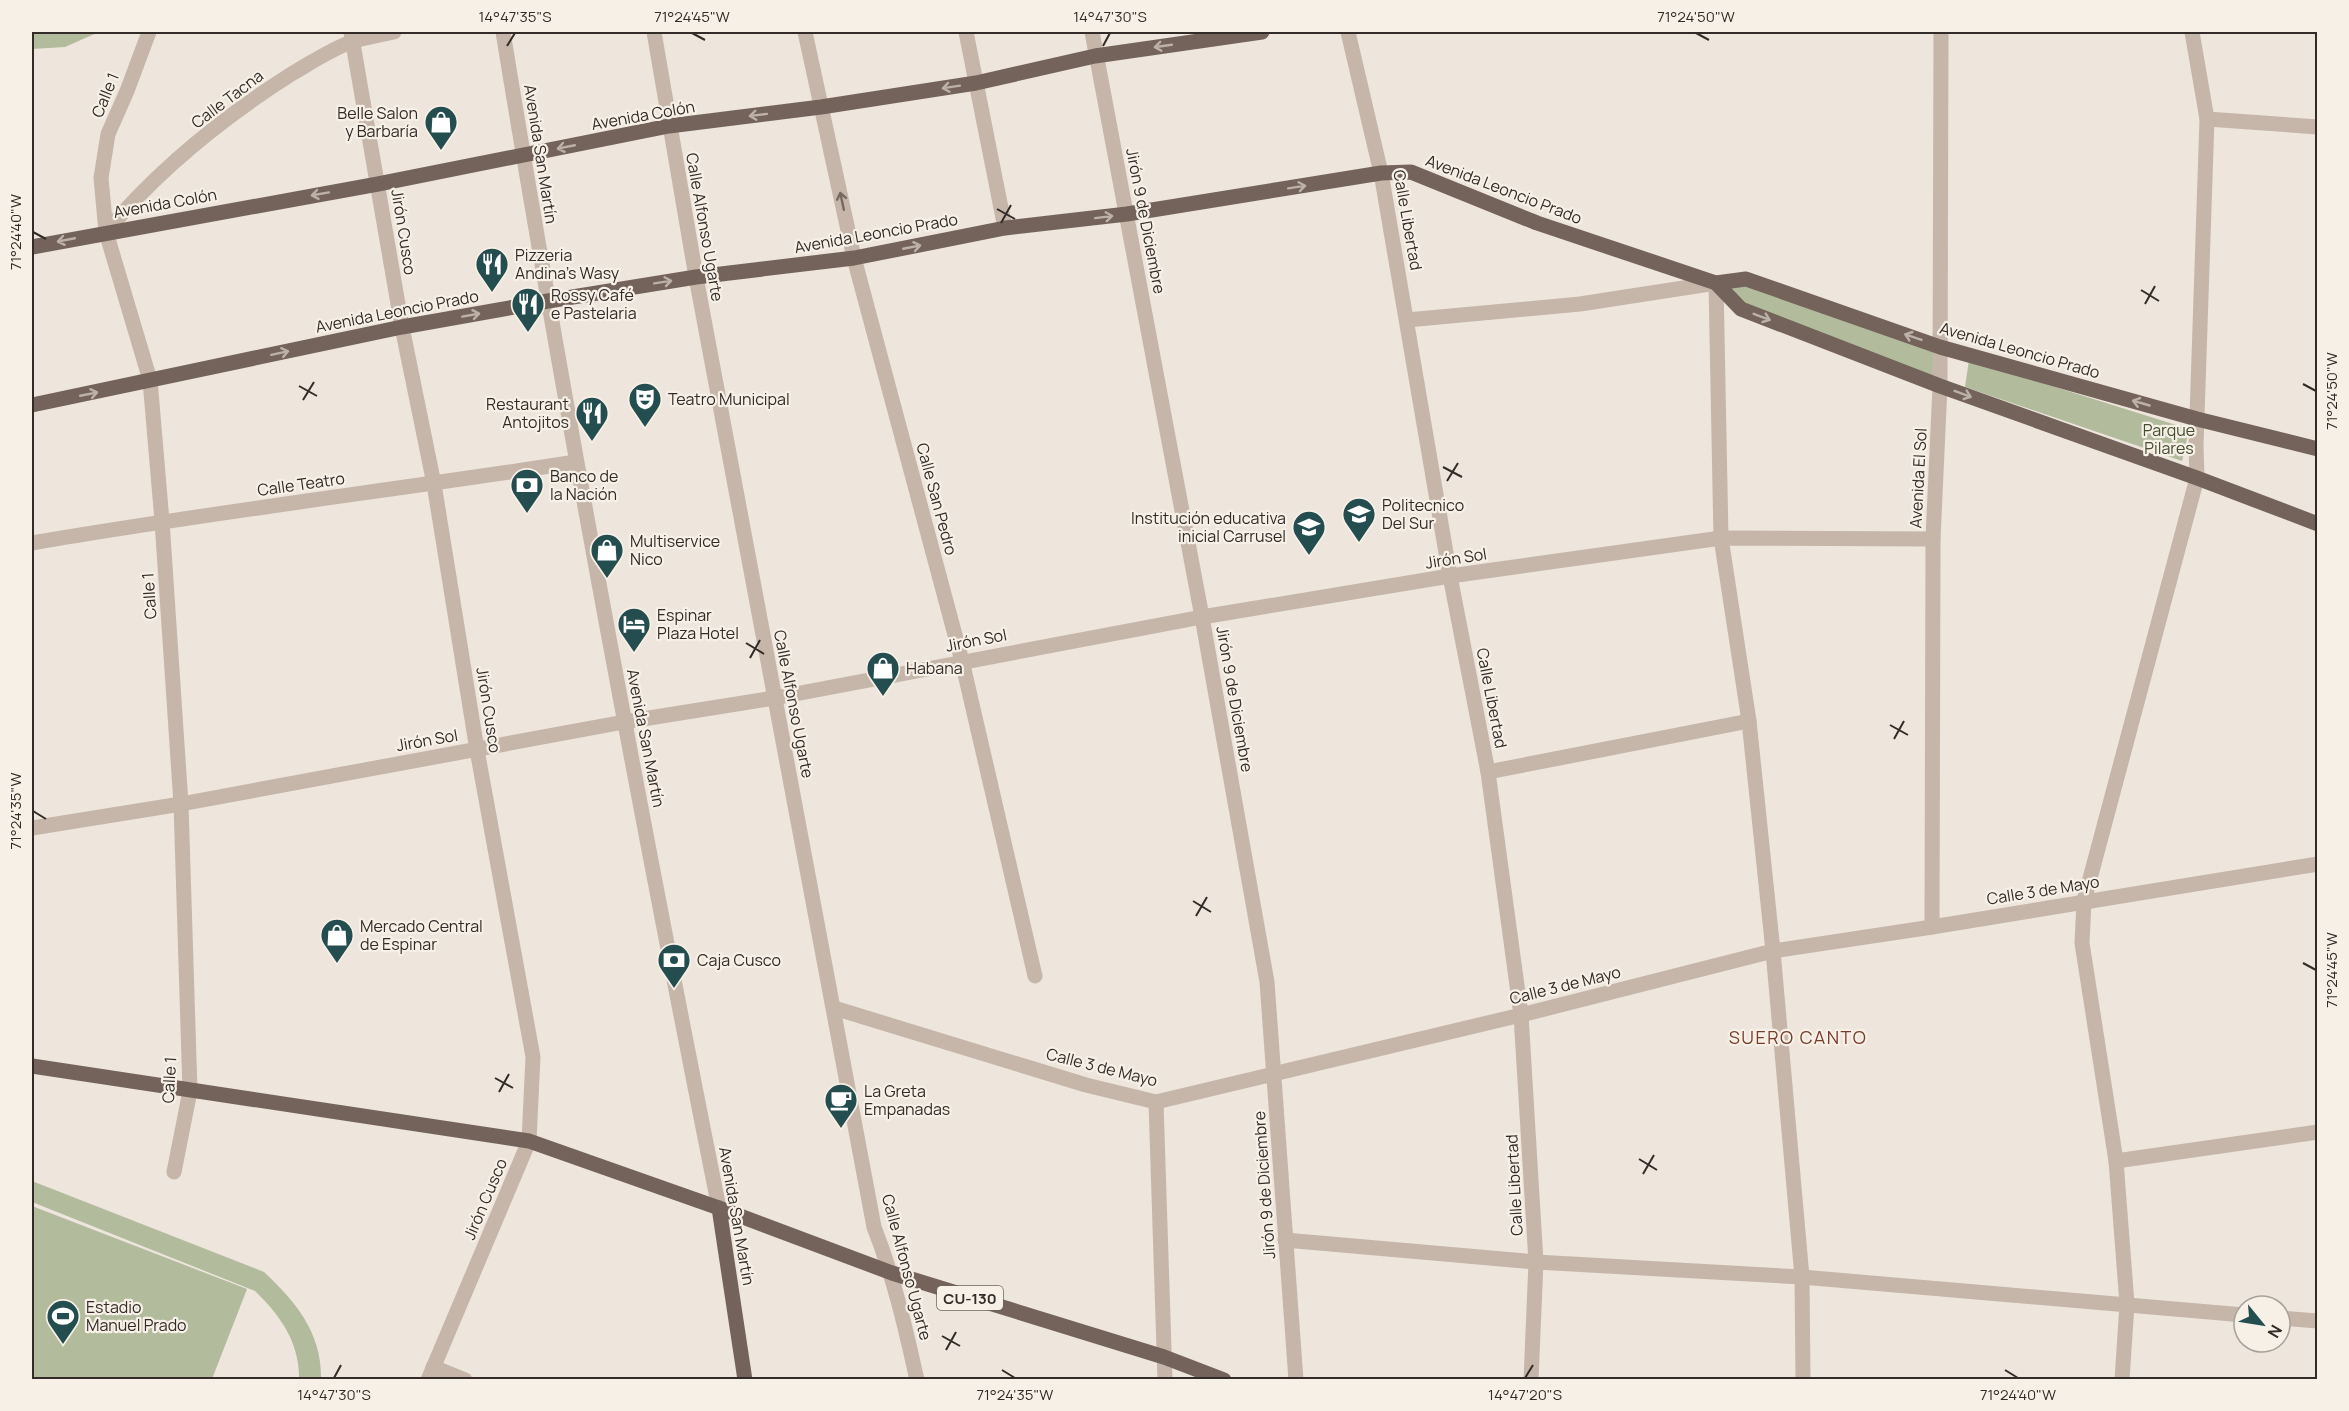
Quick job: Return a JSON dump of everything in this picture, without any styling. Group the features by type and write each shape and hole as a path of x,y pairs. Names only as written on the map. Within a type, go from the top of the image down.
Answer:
{"main road":[{"name":"Avenida Colón","path":"32,247 378,184 669,126 821,107 976,83 1095,56 1262,32"},
{"name":"Avenida Leoncio Prado","path":"32,405 402,327 548,301 696,277 854,258 1005,228 1127,214 1382,173 1411,172 1537,223 1716,282 1746,279 1940,347 2198,419 2318,449"},
{"name":"Avenida Leoncio Prado","path":"1716,282 1741,309 1940,386 2318,524"},
{"path":"32,1066 529,1141 719,1208"},
{"name":"CU-130","path":"719,1208 892,1274 1164,1357 1224,1380"},
{"name":"Avenida San Martín","path":"719,1208 745,1380"}],"street":[{"name":"Calle 1","path":"149,32 108,134 101,178 106,232 150,380 162,521 181,804 190,1091 174,1172"},
{"name":"Calle Tacna","path":"106,232 135,198 196,144 255,98 352,37 394,32"},
{"name":"Avenida San Martín","path":"503,32 576,462 624,722 719,1208"},
{"name":"Calle Alfonso Ugarte","path":"654,32 696,277 874,1227 892,1274 917,1380"},
{"name":"Calle San Pedro","path":"805,32 854,258 962,661 1035,976"},
{"path":"966,32 1005,228"},
{"name":"Jirón 9 de Diciembre","path":"1092,32 1202,617 1267,982 1296,1380"},
{"name":"Calle Libertad","path":"1348,32 1382,173 1450,576 1488,772 1521,1015 1536,1262 1531,1380"},
{"name":"Avenida El Sol","path":"1932,927 1933,539 1940,386 1941,32"},
{"path":"2122,1380 2127,1304 2116,1161 2082,944 2084,902 2197,478 2207,119 2193,32"},
{"name":"Jirón Cusco","path":"352,37 402,327 434,484 477,750 533,1057 529,1141 430,1373"},
{"path":"2207,119 2318,127"},
{"path":"1407,320 1580,304 1716,282 1721,538 1749,721 1773,951 1802,1277 1803,1380"},
{"name":"Calle Teatro","path":"32,543 162,521 576,462"},
{"name":"Jirón Sol","path":"32,828 181,804 624,722 774,698 1202,617 1450,576 1721,538 1933,539"},
{"path":"1488,772 1749,721"},
{"name":"Calle 3 de Mayo","path":"834,1008 1086,1085 1156,1102 1521,1015 1773,951 2318,864"},
{"path":"1156,1102 1165,1380"},
{"path":"2116,1161 2318,1132"},
{"path":"1285,1240 1536,1262 1802,1277 2232,1314"},
{"path":"2292,1319 2318,1322"},
{"path":"430,1373 465,1380"}],"green space":[{"path":"32,32 99,32 65,47 32,49"},
{"path":"1747,285 1936,349 1935,380 1747,306 1728,286"},
{"name":"Parque Pilares","path":"1969,360 2189,429 2182,461 1965,387"},
{"path":"32,1181 264,1272 287,1295 312,1333 320,1362 321,1379 299,1379 296,1353 287,1331 273,1310 255,1291 32,1202"},
{"path":"32,1206 247,1289 212,1379 32,1379"}],"place":[{"name":"Belle Salon y Barbaría","path":"441,151"},
{"name":"Pizzeria Andina's Wasy","path":"492,293"},
{"name":"Rossy Café e Pastelaria","path":"528,333"},
{"name":"Teatro Municipal","path":"645,428"},
{"name":"Restaurant Antojitos","path":"592,442"},
{"name":"Banco de la Nación","path":"527,514"},
{"name":"Politecnico Del Sur","path":"1359,543"},
{"name":"Institución educativa inicial Carrusel","path":"1309,556"},
{"name":"Multiservice Nico","path":"607,579"},
{"name":"Espinar Plaza Hotel","path":"634,653"},
{"name":"Habana","path":"883,697"},
{"name":"Mercado Central de Espinar","path":"337,964"},
{"name":"Caja Cusco","path":"674,989"},
{"name":"La Greta Empanadas","path":"841,1129"},
{"name":"Estadio Manuel Prado","path":"63,1345"}],"district":[{"name":"SUERO CANTO","path":"1798,1037"}]}
